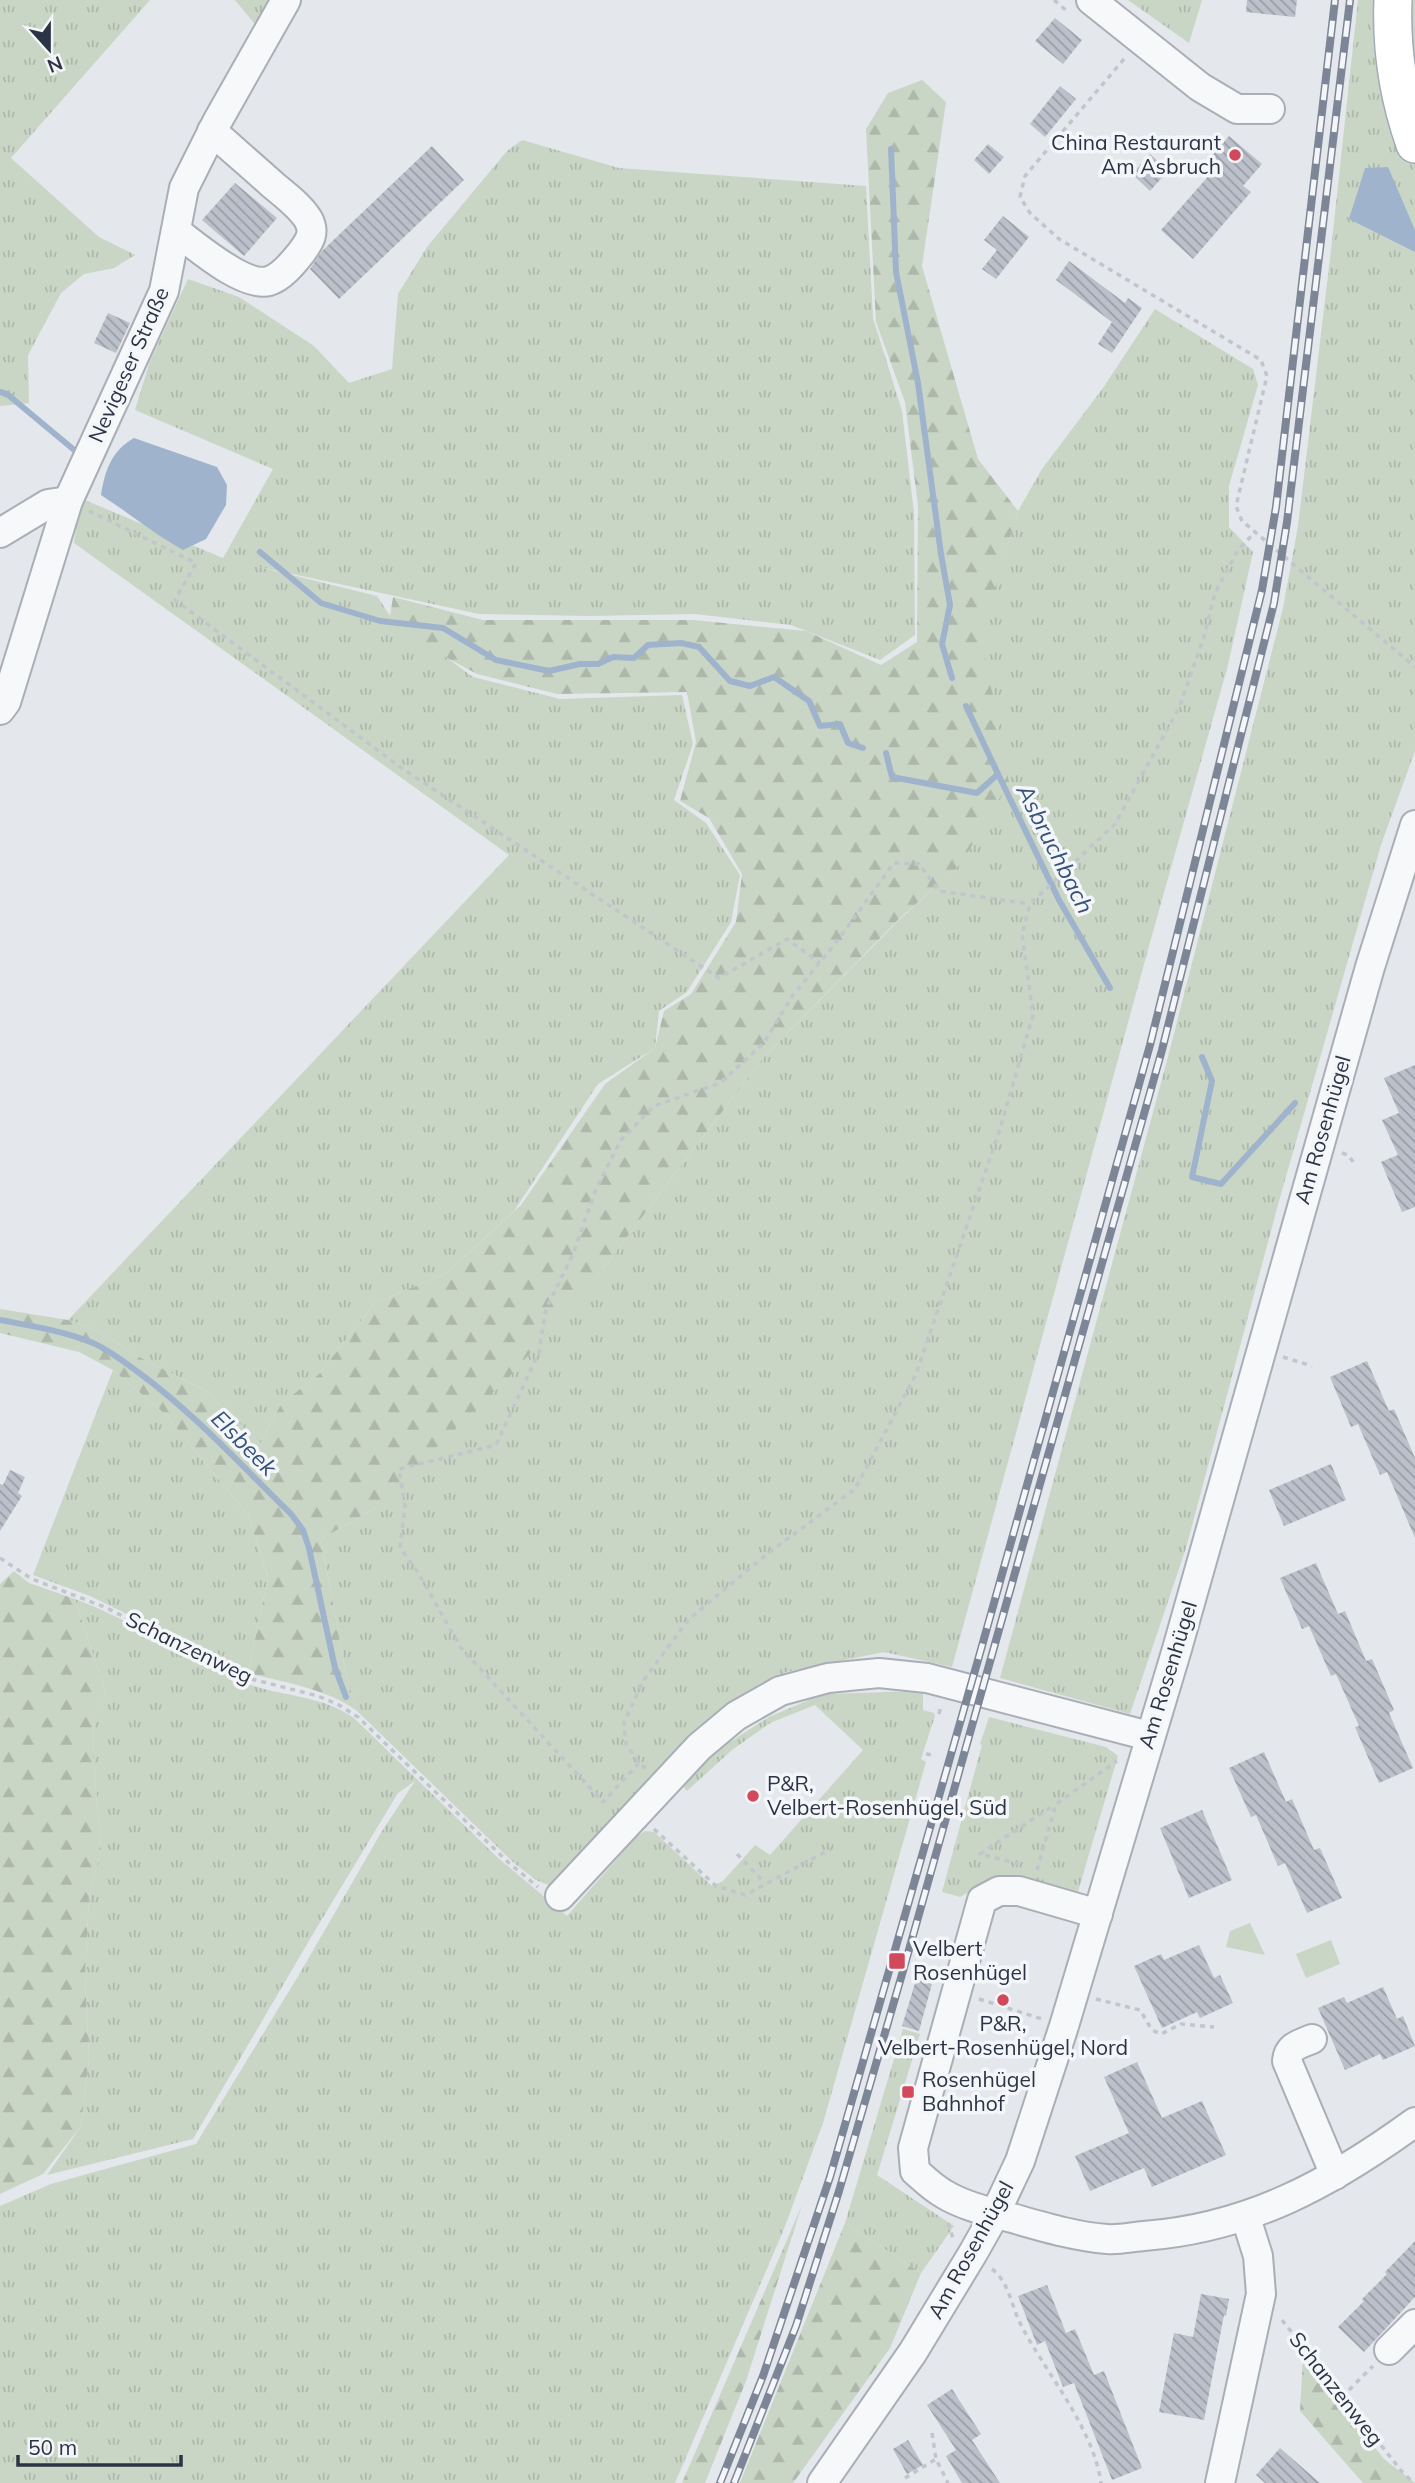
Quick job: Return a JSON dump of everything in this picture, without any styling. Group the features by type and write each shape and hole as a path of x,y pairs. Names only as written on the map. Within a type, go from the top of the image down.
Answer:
{"main road":[{"path":"1393,0 1392,20 1399,84 1415,144"}],"street":[{"name":"Nevigeser Straße","path":"0,710 6,702 68,501 164,292 184,188 212,131 286,0"},
{"path":"1091,0 1200,87 1237,109 1270,109"},
{"path":"176,232 235,272 261,283 272,280 291,265 311,240 312,228 300,210 212,131"},
{"path":"0,533 48,504 68,501"},
{"name":"Am Rosenhügel","path":"822,2483 913,2352 995,2214 1020,2161 1098,1914 1181,1636 1370,967 1415,825"},
{"path":"564,1892 663,1783 699,1747 736,1716 780,1691 828,1678 879,1673 927,1678 1149,1736"},
{"path":"1098,1914 1034,1882 999,1891 982,1900 913,2148 915,2171 947,2197 1054,2230 1108,2239 1176,2234 1246,2218 1315,2186 1376,2151 1415,2122"},
{"path":"1312,2039 1291,2049 1287,2053 1287,2060 1335,2175"},
{"path":"1220,2483 1261,2294 1258,2256 1246,2218"},
{"path":"1389,2350 1415,2324"}],"path":[{"path":"1126,57 1025,176 1020,197 1030,214 1059,239 1261,360 1267,376 1236,506 1242,521 1415,667"},
{"path":"68,501 196,563 175,600 403,769 719,978 787,939 820,963"},
{"path":"663,1783 639,1763 626,1744 624,1723 643,1681 689,1619 766,1554 855,1489 916,1374 999,1132 1033,1015 1022,934 1030,904 1115,824 1180,708 1203,640 1214,593 1238,550 1255,532"},
{"path":"639,1763 603,1802 461,1648 420,1576 400,1547 405,1506 399,1469 496,1445 538,1352 546,1309 573,1254 596,1189 621,1140 654,1106 720,1083 763,1045 793,995 894,863 919,864 939,891 1030,904"},
{"path":"1348,1155 1354,1163"},
{"name":"Schanzenweg","path":"0,1558 32,1579 107,1608 236,1675 318,1696 347,1710 358,1717 534,1884 548,1890 564,1892"},
{"path":"926,1754 933,1755"},
{"path":"1056,1804 1034,1882 980,1854 1121,1757"},
{"path":"648,1828 655,1830 716,1886 745,1895 831,1849"},
{"path":"737,1854 765,1883"},
{"path":"956,1993 1034,2017"},
{"path":"1096,1999 1140,2010 1152,2030 1161,2034 1181,2024 1214,2026"},
{"path":"996,2272 1010,2291 1019,2322 1076,2417 1099,2468 1101,2483"},
{"name":"Schanzenweg","path":"1261,2294 1403,2473 1414,2483"},
{"path":"1342,2397 1389,2350"},
{"path":"932,2433 936,2459 948,2483"},
{"path":"905,2478 936,2459"}],"green space":[{"path":"0,0 150,0 11,158 99,237 135,255 114,268 84,274 61,293 28,355 29,403 0,406"},
{"path":"235,0 274,0 258,28"},
{"path":"1128,0 1202,0 1189,43"},
{"path":"1358,0 1415,0 1415,751 1381,845 1279,1201 1186,1548 1130,1714 1000,1678 1169,1053 1283,608 1298,526"},
{"path":"922,80 946,102 922,266 978,459 1018,511 981,636 1009,782 961,864 899,919 763,1058 598,1275 511,1375 372,1510 321,1539 346,1674 357,1711 318,1692 248,1673 268,1577 248,1515 165,1414 113,1370 79,1352 0,1333 0,1309 68,1320 111,1338 126,1350 206,1391 260,1444 281,1404 319,1374 375,1303 447,1273 521,1205 605,1084 655,1048 664,1011 691,994 736,922 742,874 709,818 680,801 696,742 687,692 557,694 477,674 421,644 390,616 393,597 483,620 693,620 806,631 881,665 917,642 918,506 905,402 876,322 866,129 888,93"},
{"path":"522,140 619,168 866,186 873,318 902,411 914,513 915,635 880,660 791,625 695,614 479,614 255,566 377,596 390,616 473,677 560,699 682,695 693,744 674,800 706,823 740,875 731,922 687,992 659,1011 655,1048 598,1084 514,1211 447,1273 375,1303 319,1374 281,1404 260,1444 206,1391 126,1350 111,1338 68,1320 509,855 74,543 80,498 223,558 273,469 135,410 150,361 188,279 239,297 314,346 349,383 392,369 398,294 427,247 507,151"},
{"path":"1155,309 1253,369 1258,385 1229,486 1229,527 1253,552 1228,665 952,1667 884,1652 786,1672 672,1758 551,1886 536,1880 514,1863 357,1711 346,1674 321,1539 372,1510 598,1275 763,1058 899,920 961,863 980,635 1018,511 1042,469 1103,388"},
{"path":"113,1370 165,1414 248,1515 268,1577 248,1673 90,1596 33,1575"},
{"path":"14,1571 29,1583 75,1599 106,1694 94,1715 93,1754 101,1851 89,1896 85,1976 89,2058 81,2126 43,2174 0,2194 0,1584"},
{"path":"75,1599 243,1682 327,1704 354,1718 497,1857 567,1916 636,1837 645,1831 654,1832 712,1886 723,1881 755,1845 770,1855 863,1750 815,1705 770,1723 732,1750 687,1791 681,1784 725,1745 769,1717 823,1694 923,1691 923,1710 934,1713 935,1716 921,1759 926,1762 823,2123 784,2229 675,2483 0,2483 0,2206 51,2184 196,2144 382,1831 415,1781 398,1793 193,2139 47,2175 81,2126 89,2058 85,1976 89,1896 101,1851 93,1754 94,1714 106,1694"},
{"path":"989,1717 1106,1747 1118,1756 1077,1895 990,1880 960,1897 942,1892"},
{"path":"1250,1923 1265,1955 1226,1947 1230,1931"},
{"path":"1331,1940 1340,1964 1306,1978 1296,1954"},
{"path":"903,2029 920,2034 877,2175 954,2226 921,2273 845,2223"},
{"path":"802,2205 746,2381 705,2483 682,2483"},
{"path":"845,2223 921,2273 890,2348 793,2483 740,2483"},
{"path":"1303,2357 1384,2459 1415,2483 1363,2483 1300,2411"}],"water":[{"path":"1388,167 1415,230 1415,252 1349,219 1365,168"},
{"path":"134,438 217,467 227,485 226,505 206,539 183,550 101,495 110,462 126,443"}],"building":[{"path":"1247,0 1297,0 1295,17 1246,12"},
{"path":"1055,18 1082,40 1063,64 1035,41"},
{"path":"1060,86 1076,99 1045,137 1030,124"},
{"path":"1229,136 1262,164 1243,186 1251,192 1193,259 1161,230 1219,164 1211,157"},
{"path":"988,144 1004,157 989,174 974,160"},
{"path":"432,146 464,180 339,299 310,269 322,251"},
{"path":"1150,154 1168,171 1150,191 1132,174"},
{"path":"235,183 277,218 244,256 202,220"},
{"path":"1003,216 1029,237 996,279 982,269 997,250 984,240"},
{"path":"1069,261 1125,303 1128,298 1142,308 1112,353 1098,344 1112,322 1056,280"},
{"path":"108,313 130,323 116,353 94,343"},
{"path":"1415,1065 1415,1207 1402,1212 1381,1162 1398,1155 1382,1120 1399,1113 1384,1078"},
{"path":"1367,1361 1389,1411 1394,1409 1415,1458 1415,1538 1387,1472 1380,1475 1358,1424 1351,1427 1330,1377"},
{"path":"1331,1464 1346,1500 1284,1526 1269,1490"},
{"path":"10,1470 25,1477 18,1493 22,1496 0,1531 0,1484 3,1485"},
{"path":"1316,1563 1338,1614 1345,1611 1366,1661 1372,1659 1394,1710 1389,1713 1413,1768 1379,1783 1355,1727 1359,1726 1336,1674 1331,1676 1309,1626 1302,1629 1280,1578"},
{"path":"1264,1752 1286,1802 1292,1799 1314,1850 1320,1848 1342,1898 1307,1913 1285,1863 1278,1866 1256,1815 1251,1817 1229,1768"},
{"path":"1202,1810 1232,1880 1189,1898 1160,1828"},
{"path":"1199,1945 1214,1978 1220,1975 1233,2003 1200,2018 1197,2012 1162,2028 1134,1966 1161,1954 1164,1960"},
{"path":"916,1980 932,1984 919,2031 902,2026"},
{"path":"1383,1987 1397,2019 1403,2016 1415,2046 1383,2060 1380,2054 1345,2070 1318,2008 1344,1997 1347,2003"},
{"path":"1137,2062 1162,2118 1202,2101 1226,2155 1152,2187 1144,2168 1090,2191 1075,2156 1129,2133 1104,2077"},
{"path":"1415,2241 1415,2297 1364,2352 1338,2327"},
{"path":"1047,2285 1066,2333 1075,2329 1094,2375 1104,2371 1142,2468 1112,2480 1074,2383 1063,2387 1045,2341 1037,2345 1018,2296"},
{"path":"1201,2294 1229,2299 1204,2420 1159,2412 1174,2333 1193,2337"},
{"path":"952,2389 981,2434 972,2440 1000,2483 962,2483 946,2456 956,2450 927,2405"},
{"path":"908,2440 923,2465 907,2474 893,2449"},
{"path":"1280,2448 1320,2483 1265,2483 1256,2475"}],"waterway":[{"path":"891,149 896,272 918,383 950,605 942,644 952,678"},
{"name":"Asbruchbach","path":"0,392 7,394 79,454"},
{"name":"Asbruchbach","path":"260,552 321,603 380,621 443,628 496,660 549,671 580,664 598,664 613,657 634,658 648,645 681,643 699,647 730,681 750,686 774,677 809,701 820,726 840,724 848,743 863,748"},
{"path":"966,706 998,774"},
{"name":"Asbruchbach","path":"886,753 892,777 977,793 998,774 1059,900 1110,988"},
{"name":"Asbruchbach","path":"1202,1057 1212,1081 1192,1177 1221,1184 1295,1103"},
{"name":"Elsbeek","path":"0,1320 71,1335 116,1356 198,1422 291,1514 303,1530 309,1548 335,1668 346,1697"}],"railway":[{"path":"720,2483 763,2376 830,2177 1150,1045 1262,590 1276,507 1335,0"},
{"path":"734,2483 796,2326 839,2191 905,1964 1162,1050 1274,603 1287,522 1350,0"}],"place":[{"name":"China Restaurant Am Asbruch","path":"1235,155"},
{"name":"P&R, Velbert-Rosenhügel, Süd","path":"753,1796"},
{"name":"Velbert Rosenhügel","path":"897,1961"},
{"name":"P&R, Velbert-Rosenhügel, Nord","path":"1003,2000"},
{"name":"Rosenhügel Bahnhof","path":"908,2092"}]}
